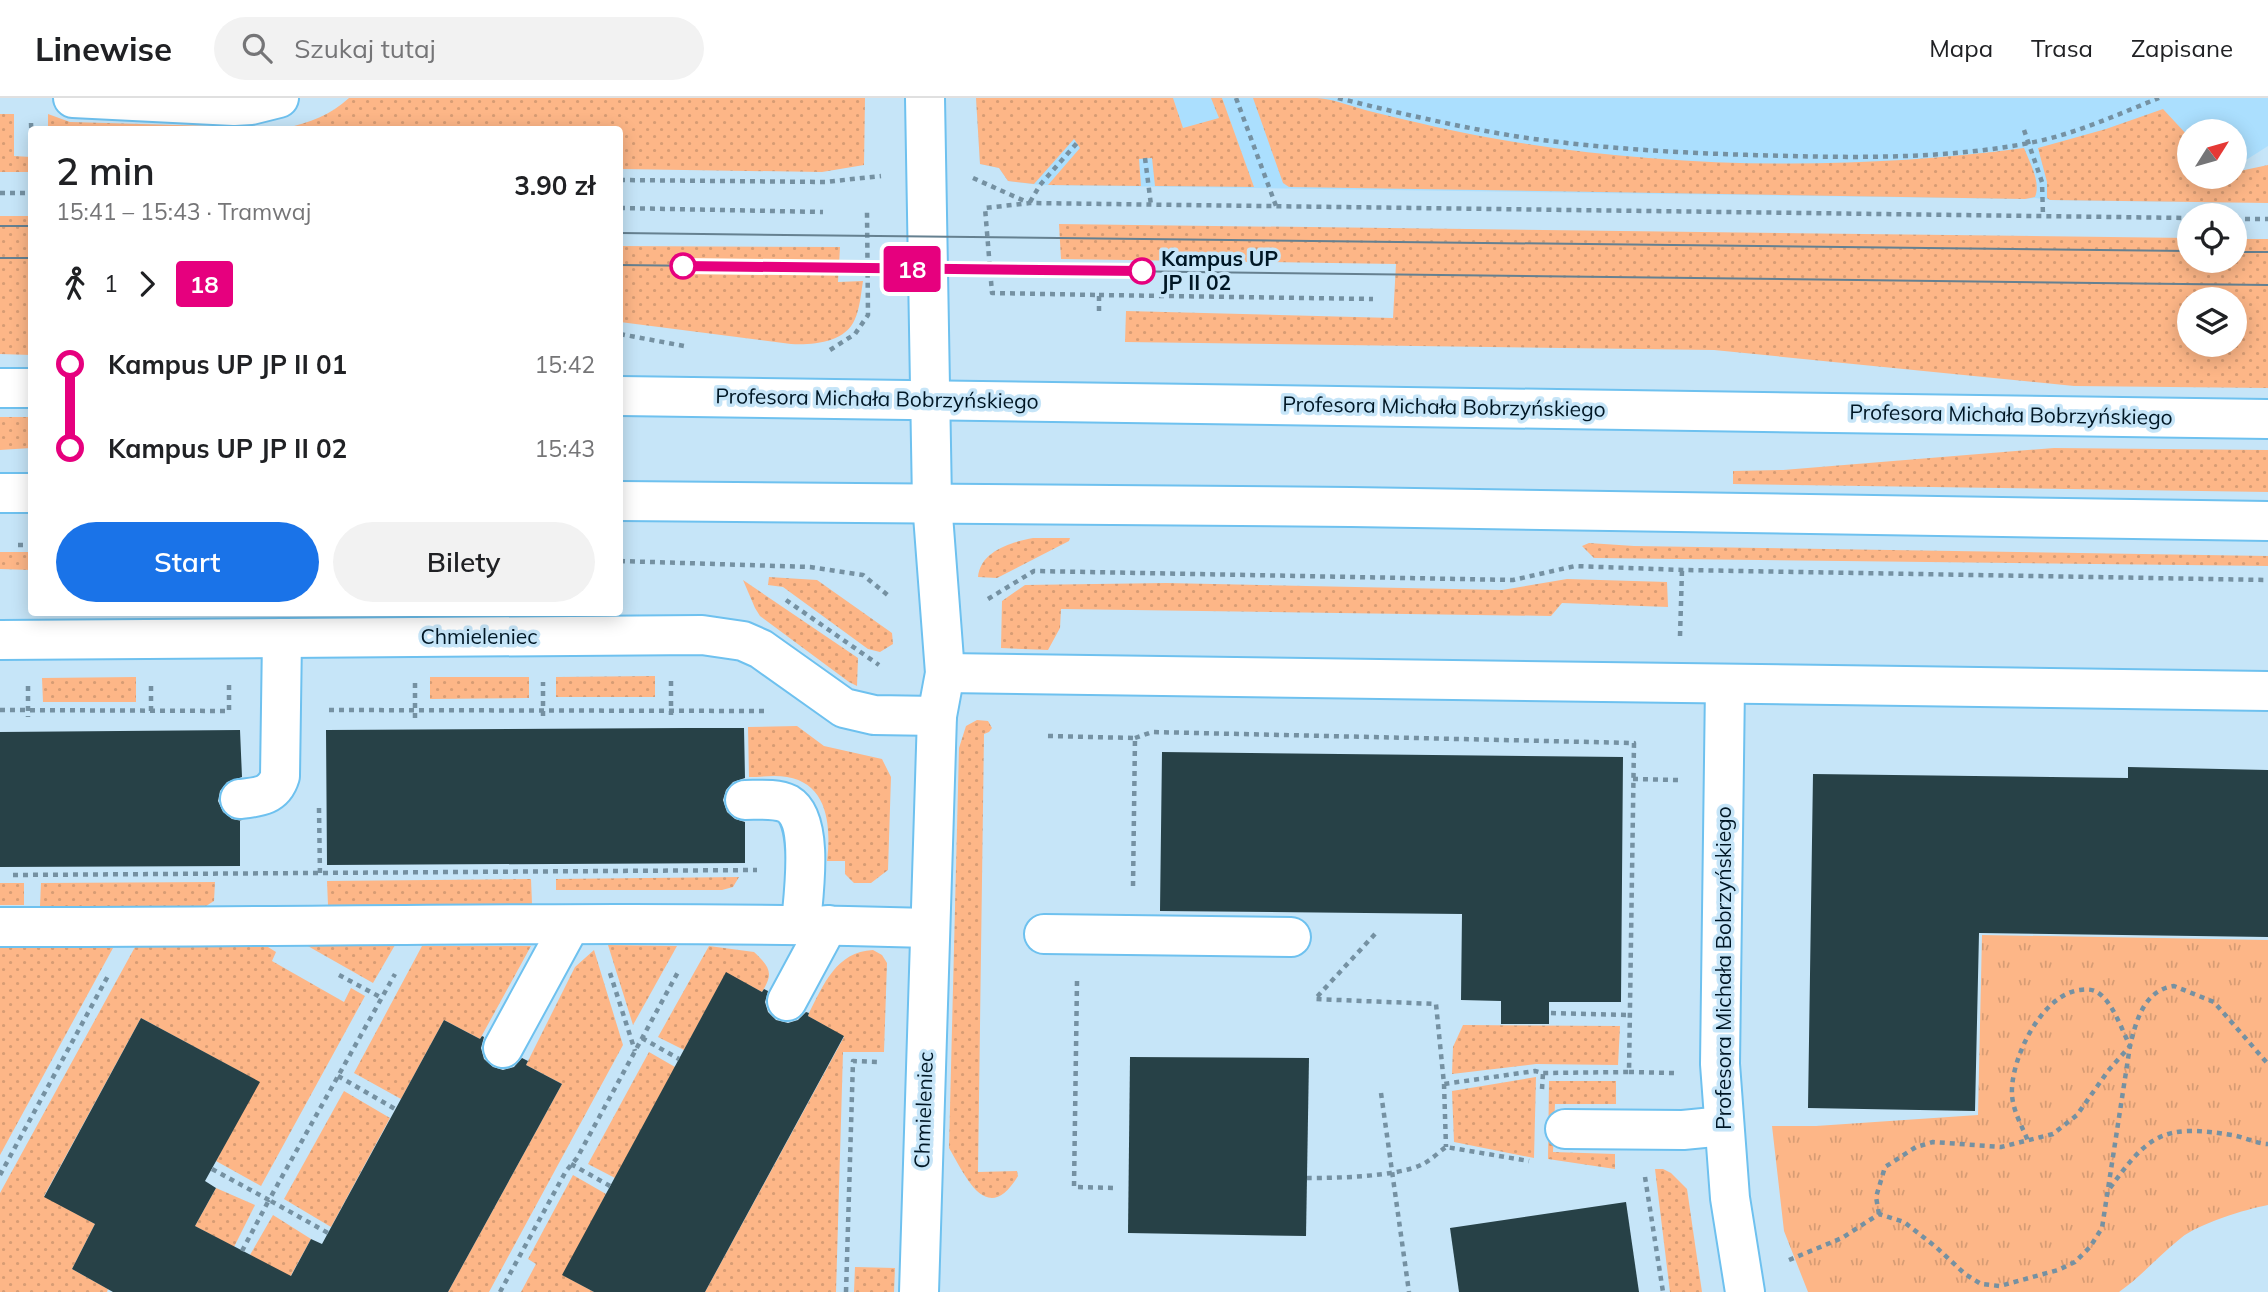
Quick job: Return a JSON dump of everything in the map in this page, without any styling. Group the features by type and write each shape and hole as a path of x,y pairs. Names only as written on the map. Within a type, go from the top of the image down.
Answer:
{"street":[{"path":"73,98 234,106 279,98"},
{"name":"Chmieleniec","path":"919,1292 937,716 945,673 932,502 925,98"},
{"path":"0,388 28,388"},
{"name":"Profesora Michała Bobrzyńskiego","path":"623,396 2268,419"},
{"path":"0,493 28,493"},
{"path":"623,500 2268,521"},
{"name":"Chmieleniec","path":"0,640 702,635 743,641 761,649 845,708 874,715 937,716"},
{"path":"240,799 267,794 278,785 282,638"},
{"path":"945,673 2268,691"},
{"name":"Profesora Michała Bobrzyńskiego","path":"1725,685 1720,1064 1730,1198 1745,1292"},
{"path":"745,800 781,802 797,811 801,820 815,925 787,1001"},
{"path":"0,927 704,923 929,928"},
{"path":"503,1048 582,925"},
{"path":"1044,934 1291,937"},
{"path":"1564,1129 1683,1130 1724,1126"}],"path":[{"path":"1236,98 1276,206"},
{"path":"1338,98 1520,137 1648,151 1833,157 1979,150 2038,141 2159,98"},
{"path":"2024,130 2042,182 2043,216"},
{"path":"1030,203 1040,185 1077,143"},
{"path":"1145,158 1151,205"},
{"path":"623,180 825,182 870,176 970,176 1030,203"},
{"path":"0,192 28,193"},
{"path":"1373,299 992,293 985,208 1030,203 2177,218"},
{"path":"623,208 823,212"},
{"path":"821,354 855,334 867,315 867,212"},
{"path":"2247,219 2268,219"},
{"path":"1098,311 1099,295"},
{"path":"623,561 810,567 863,575 900,604"},
{"path":"985,600 1034,571 1513,580 1575,566 2268,580"},
{"path":"786,600 888,672"},
{"path":"0,710 151,713 229,711 229,678"},
{"path":"415,678 415,718"},
{"path":"543,678 543,713"},
{"path":"671,678 671,713"},
{"path":"151,688 151,713"},
{"path":"28,692 28,716"},
{"path":"326,700 326,710 543,713 772,711"},
{"path":"1419,739 1420,730"},
{"path":"1135,738 1152,732 1634,743 1629,1072"},
{"path":"1633,779 1690,780"},
{"path":"319,794 321,926"},
{"path":"11,875 765,870"},
{"path":"243,1251 268,1200 423,925"},
{"path":"582,925 635,1051"},
{"path":"0,1175 135,927"},
{"path":"1375,934 1315,999 1436,1004 1444,1084 1446,1147"},
{"path":"1879,1214 1904,1222 1965,1274 1981,1284 2000,1286 2058,1270 2075,1262 2090,1247 2102,1228 2136,1018 2159,991 2174,986 2214,1002 2268,1063"},
{"path":"2028,1141 2012,1096 2014,1074 2029,1035 2040,1016 2057,998 2068,992 2092,989 2102,995 2130,1046"},
{"path":"500,1292 662,1002"},
{"path":"1551,1013 1630,1015"},
{"path":"642,1038 679,1059"},
{"path":"1879,1214 1876,1197 1885,1167 1916,1147 1933,1142 2001,1147 2053,1134 2062,1129 2083,1107 2108,1071 2130,1046"},
{"path":"1444,1084 1535,1071 1676,1074"},
{"path":"338,1076 396,1109"},
{"path":"1381,1093 1409,1292"},
{"path":"2110,1189 2140,1149 2163,1135 2214,1132 2268,1143"},
{"path":"1307,1178 1358,1177 1393,1172 1423,1164 1446,1147 1542,1164"},
{"path":"571,1164 610,1185"},
{"path":"212,1169 328,1233"},
{"path":"1635,1177 1646,1178 1663,1292"},
{"path":"1790,1259 1842,1238 1879,1214"}],"shaded area":[{"path":"976,98 2268,98 2268,146 2247,159 2247,119 2177,119 2177,189 2186,189 2183,202 1040,185 1008,181 999,168 980,164"}],"green space":[{"path":"349,98 865,98 864,165 822,172 623,169 623,126 294,126 319,118"},
{"path":"976,98 1173,98 1183,128 1219,118 1211,98 1222,98 1254,187 1155,186 1152,158 1139,159 1141,186 1048,185 1080,148 1074,139 1034,184 1008,181 999,168 980,164"},
{"path":"1253,98 1324,99 1497,139 1562,149 1694,161 1893,161 2024,148 2037,185 2035,197 2025,199 1289,187 1283,183"},
{"path":"2163,109 2177,124 2177,189 2247,189 2247,169 2268,165 2268,203 2047,198 2047,182 2038,148 2106,129"},
{"path":"0,114 14,114 14,156 28,157 28,172 0,172"},
{"path":"48,114 70,122 213,126 48,126"},
{"path":"0,216 28,216 28,355 0,354"},
{"path":"1059,224 2177,238 2177,273 2247,273 2247,239 2268,239 2268,388 2074,386 1714,350 1125,342 1126,311 1393,318 1396,264 1061,259"},
{"path":"623,246 840,247 838,282 863,281 855,319 844,333 836,338 809,344 623,322"},
{"path":"0,417 28,417 28,448 0,450"},
{"path":"2054,448 2268,450 2268,492 1733,484 1733,471 1783,470"},
{"path":"1033,538 1070,538 1069,541 997,578 978,577 984,561 998,549"},
{"path":"1589,543 1634,546 2268,556 2268,566 1594,558 1582,546"},
{"path":"0,552 28,552 28,570 0,569"},
{"path":"769,577 817,580 892,633 893,644 880,652 868,649 783,587 768,585"},
{"path":"1567,579 1667,582 1668,607 1562,603 1551,616 1061,609 1060,628 1048,650 1001,648 1002,601 1025,585 1166,583 1502,590"},
{"path":"743,580 858,658 857,686 760,616"},
{"path":"655,676 655,697 556,697 556,677"},
{"path":"136,677 136,702 43,702 42,678"},
{"path":"430,677 529,677 529,698 430,699"},
{"path":"977,720 988,721 992,728 984,734 978,1172 1017,1171 1018,1176 1007,1191 997,1197 987,1197 978,1192 949,1148 959,748 966,726"},
{"path":"797,726 824,746 882,759 891,777 888,870 871,883 854,883 845,874 845,861 827,861 827,822 824,809 812,788 787,777 749,777 748,727"},
{"path":"739,877 733,887 722,890 556,890 556,879"},
{"path":"531,879 532,904 328,905 327,881"},
{"path":"215,882 214,901 206,906 40,906 41,883"},
{"path":"0,883 24,883 24,905 0,905"},
{"path":"1982,935 2268,940 2268,1205 2199,1227 2173,1245 2119,1292 1808,1292 1784,1231 1772,1126 1816,1126 1978,1115"},
{"path":"306,945 395,945 373,983"},
{"path":"608,945 677,946 633,1025"},
{"path":"422,946 531,946 480,1039 444,1020 401,1099 354,1073"},
{"path":"709,946 754,952 767,966 768,980 762,992 726,973 684,1050 658,1037"},
{"path":"135,947 268,947 276,952 272,961 344,1002 351,988 365,996 261,1186 216,1161 259,1082 141,1018 44,1196 95,1224 72,1269 108,1289 107,1292 0,1292 0,1193"},
{"path":"0,948 113,948 0,1155"},
{"path":"594,950 623,1045 489,1292 448,1292 562,1084 526,1065 575,967"},
{"path":"873,950 882,955 887,963 884,1052 843,1052 836,1292 705,1292 844,1037 808,1016 809,1013 826,981 840,963 860,952"},
{"path":"1463,1025 1620,1026 1618,1065 1536,1064 1452,1074 1453,1047"},
{"path":"649,1052 675,1067 615,1178 588,1164"},
{"path":"1536,1077 1534,1158 1454,1142 1452,1091"},
{"path":"1549,1081 1616,1081 1616,1104 1555,1104 1553,1152 1615,1154 1615,1169 1548,1159"},
{"path":"344,1091 390,1118 331,1227 284,1199"},
{"path":"1655,1169 1671,1173 1687,1189 1702,1292 1670,1292"},
{"path":"573,1175 606,1194 563,1275 594,1292 521,1292 536,1264 528,1259"},
{"path":"216,1188 255,1205 234,1247 195,1226"},
{"path":"273,1215 311,1239 290,1277 250,1255"},
{"path":"855,1267 895,1268 894,1292 854,1292"}],"building":[{"path":"744,728 745,778 733,782 726,790 723,800 727,812 735,819 745,822 745,863 327,865 326,730"},
{"path":"240,730 242,777 227,782 220,791 218,801 223,812 232,819 242,821 240,866 0,867 0,732"},
{"path":"1162,752 1623,757 1621,1002 1549,1002 1549,1024 1501,1024 1501,1001 1461,1000 1462,914 1160,911"},
{"path":"2128,767 2268,770 2268,937 1979,933 1975,1111 1808,1108 1813,774 2128,778"},
{"path":"726,972 762,992 764,989 768,991 765,1002 768,1012 776,1020 788,1023 798,1020 806,1012 809,1013 808,1016 844,1036 705,1292 594,1292 562,1275"},
{"path":"141,1018 260,1082 205,1181 216,1188 195,1226 291,1276 311,1239 322,1244 444,1020 480,1039 484,1037 481,1048 484,1059 493,1067 503,1070 514,1067 522,1058 528,1061 526,1065 562,1084 448,1292 113,1292 72,1269 95,1224 44,1197"},
{"path":"1130,1057 1309,1058 1306,1236 1128,1233"},
{"path":"1626,1202 1639,1292 1459,1292 1450,1228"}],"tram line":[{"path":"0,226 28,226"},
{"path":"623,233 2177,251"},
{"path":"2247,252 2268,252"},
{"path":"0,258 28,258"},
{"path":"623,265 2268,285"},
{"name":"18","path":"683,266 1142,271"}],"place":[{"name":"Kampus UP JP II 02","path":"1142,271"}]}
